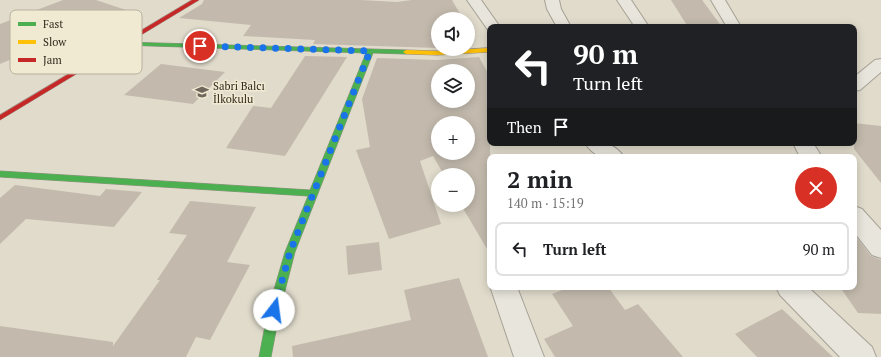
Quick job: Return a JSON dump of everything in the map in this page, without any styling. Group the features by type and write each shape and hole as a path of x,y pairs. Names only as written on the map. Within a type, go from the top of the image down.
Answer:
{"street":[{"path":"142,33 196,0"},
{"path":"474,0 491,24"},
{"path":"552,0 554,9 562,24"},
{"path":"624,0 640,24"},
{"path":"718,0 732,24"},
{"path":"142,45 437,53 487,50"},
{"path":"265,357 274,310 290,252 370,51"},
{"path":"857,84 881,64"},
{"path":"0,118 73,74"},
{"path":"0,174 313,193"},
{"path":"857,219 881,248"},
{"path":"504,290 529,357"},
{"path":"793,290 862,357"}],"building":[{"path":"63,0 96,0 126,10 37,10"},
{"path":"204,0 361,0 397,2 412,0 452,0 459,12 431,12 431,48 313,44 315,40 243,36 251,25 179,18 202,4"},
{"path":"671,0 702,0 720,24 686,24"},
{"path":"10,20 10,60 0,64 0,24"},
{"path":"305,56 347,57 285,156 226,148 253,106 271,108"},
{"path":"479,57 487,72 487,146 490,146 490,154 487,154 487,249 465,212 475,212 475,168 440,168 435,160 475,160 475,116 431,116 431,157 420,161 431,194 431,212 437,212 441,224 389,239 356,150 370,147 362,99 377,58 437,60"},
{"path":"161,64 225,72 193,104 124,95"},
{"path":"857,123 881,126 881,183 854,149 854,146 857,146"},
{"path":"15,185 100,196 106,189 142,192 114,227 26,219 0,244 0,198"},
{"path":"190,201 256,207 227,262 250,265 210,340 196,337 186,357 0,357 0,326 113,342 113,346 160,280 157,280 187,235 169,233"},
{"path":"857,238 871,256 881,260 881,314 858,313 842,290 857,290"},
{"path":"379,242 382,270 348,275 346,246"},
{"path":"459,278 488,357 293,357 292,346 411,320 404,290"},
{"path":"562,290 610,290 625,310 638,304 683,357 555,357 544,339 573,326 552,294"},
{"path":"782,309 833,357 757,357 735,334"}],"traffic: fast":[{"path":"142,45 406,52"},
{"path":"265,357 274,310 290,252 370,51"},
{"path":"0,174 313,193"}],"traffic: slow":[{"path":"406,52 437,53 487,50"}],"traffic: jam":[{"path":"142,33 196,0"},
{"path":"0,118 73,74"}],"place":[{"name":"Sabri Balcı İlkokulu","path":"202,92"}],"route":[{"path":"200,46 370,51 290,252 274,310"}]}
